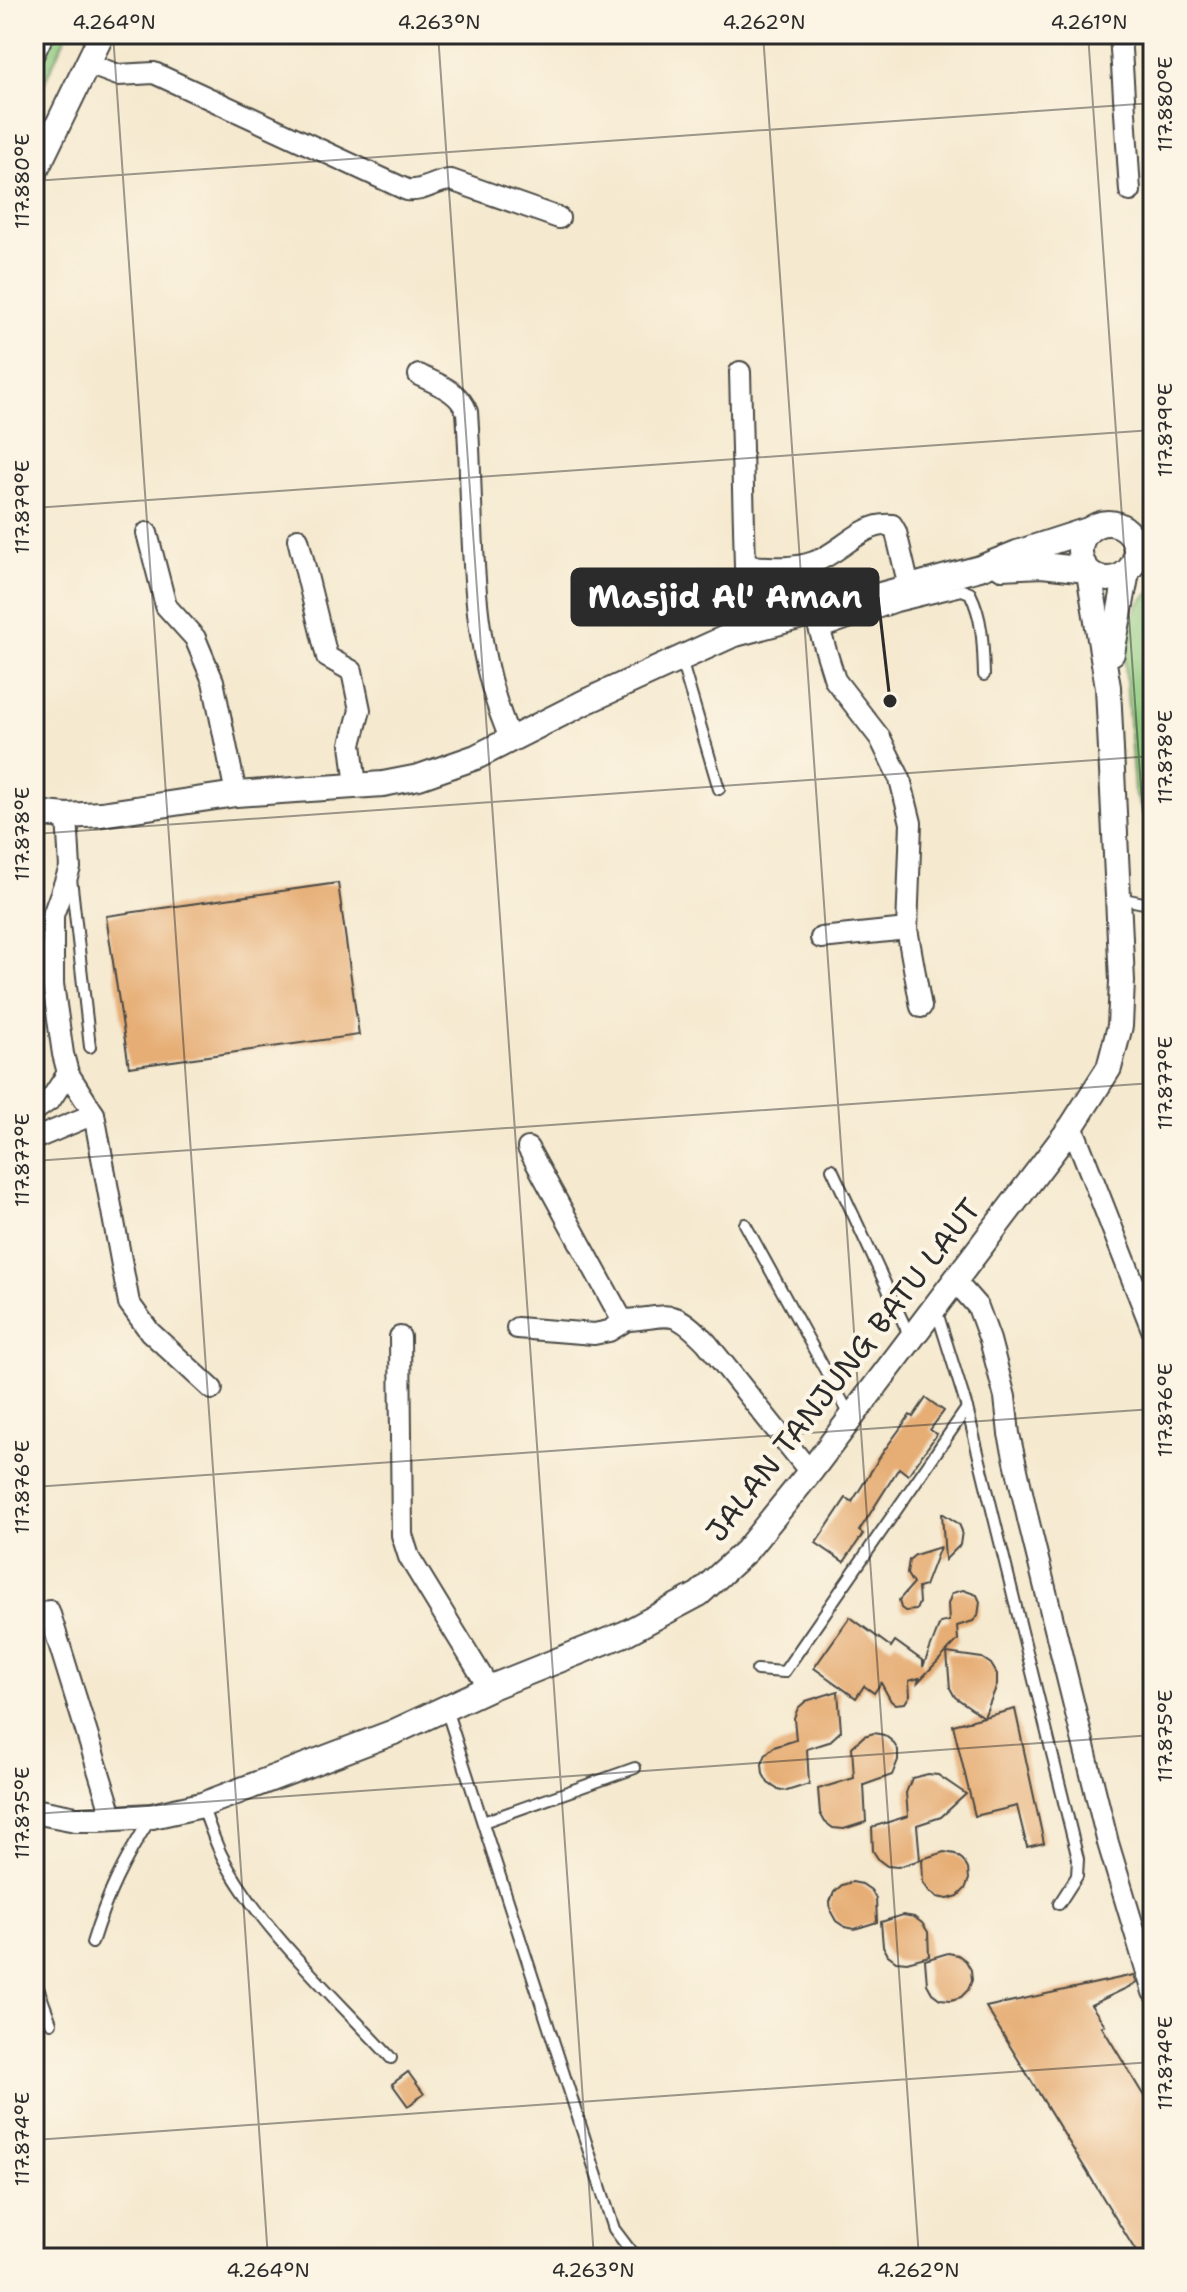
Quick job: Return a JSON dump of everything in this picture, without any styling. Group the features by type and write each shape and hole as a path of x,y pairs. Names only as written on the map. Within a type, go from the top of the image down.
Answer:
{"street":[{"path":"34,174 102,34"},
{"path":"1120,34 1130,191"},
{"path":"88,64 118,75 154,73 407,190 419,191 439,181 451,180 559,218"},
{"path":"740,372 745,566 762,625"},
{"path":"419,375 452,392 463,401 467,412 480,631 494,697 511,740"},
{"path":"34,813 67,816 101,814 236,794 383,784 419,777 454,766 681,658 762,625 818,622 909,587 980,568 1103,523 1112,523 1153,541"},
{"path":"745,566 795,567 814,562 870,528 892,525 909,587"},
{"path":"1088,530 1079,555 1088,572"},
{"path":"980,568 1042,565 1112,579 1136,569 1136,545 1128,531"},
{"path":"147,533 166,606 195,638 213,681 236,794"},
{"path":"298,539 327,657 352,671 360,710 351,744 356,786"},
{"name":"JALAN TANJUNG BATU LAUT","path":"1108,687 1117,616 1136,569"},
{"name":"JALAN TANJUNG BATU LAUT","path":"34,1811 76,1819 113,1818 152,1816 202,1805 394,1732 489,1688 624,1634 699,1594 746,1551 956,1282 1072,1126 1109,1068 1120,1026 1119,898 1108,687 1088,572"},
{"path":"818,622 835,680 880,738 900,779 911,823 907,929 921,1007"},
{"path":"67,816 70,868 53,915 44,984 68,1073 94,1114 129,1303 150,1332 212,1389"},
{"path":"821,938 907,929"},
{"path":"34,1111 51,1099 68,1073"},
{"path":"34,1139 94,1114"},
{"path":"1072,1126 1153,1332"},
{"path":"528,1148 617,1313 627,1320"},
{"path":"956,1282 978,1307 990,1340 1005,1397 1009,1434 1028,1519 1108,1843 1146,1941 1153,1992"},
{"path":"517,1328 594,1334 609,1331 627,1320 681,1318 706,1342 810,1472"},
{"path":"400,1337 402,1535 409,1557 489,1688"},
{"path":"49,1611 113,1818"}],"lane":[{"path":"34,65 49,34"},
{"path":"818,622 962,590 970,593 978,610 984,675"},
{"path":"681,658 719,789"},
{"path":"70,868 90,1047"},
{"path":"1119,898 1153,905"},
{"path":"832,1169 910,1339"},
{"path":"745,1224 852,1419"},
{"path":"935,1308 967,1408 1078,1859 1077,1876 1059,1904"},
{"path":"757,1670 784,1672 967,1408"},
{"path":"446,1709 614,2229 636,2258"},
{"path":"483,1822 635,1768"},
{"path":"202,1805 222,1856 260,1914 391,2058"},
{"path":"92,1943 106,1898 121,1865 152,1816"},
{"path":"34,1977 51,2023"}],"green space":[{"path":"34,34 67,34 34,105"},
{"path":"1153,590 1153,837 1134,791 1124,651 1128,625 1140,602"}],"building":[{"path":"338,883 359,1035 129,1067 106,916"},
{"path":"926,1398 944,1411 930,1430 937,1434 908,1475 899,1468 859,1531 863,1534 844,1562 816,1543 846,1498 852,1502 883,1452"},
{"path":"942,1513 959,1524 962,1531 960,1545 945,1560"},
{"path":"940,1547 925,1586 918,1588 916,1610 905,1611 899,1600 913,1584 907,1574 909,1560"},
{"path":"963,1590 977,1595 980,1602 978,1616 957,1626 958,1640 918,1682 919,1678 909,1681 910,1695 905,1703 895,1704 891,1701 881,1683 874,1693 864,1686 856,1698 814,1668 850,1617 891,1647 895,1641 923,1661 923,1667 940,1623 949,1621 948,1604 952,1593"},
{"path":"947,1653 982,1658 991,1664 997,1674 997,1685 984,1717 955,1697 950,1688"},
{"path":"838,1691 841,1731 829,1742 807,1749 809,1784 787,1791 768,1783 762,1764 766,1754 774,1747 796,1740 794,1718 798,1708 806,1701"},
{"path":"1015,1709 1044,1843 1027,1847 1017,1806 975,1816 953,1725"},
{"path":"874,1733 884,1735 898,1750 892,1775 864,1785 866,1822 844,1829 833,1828 820,1813 818,1789 854,1778 852,1747 864,1736"},
{"path":"938,1775 966,1794 941,1817 917,1825 920,1860 898,1867 887,1866 873,1851 872,1827 908,1816 906,1793 912,1778"},
{"path":"944,1852 955,1854 963,1860 969,1879 958,1896 948,1899 937,1897 923,1882 922,1859"},
{"path":"852,1882 871,1890 876,1899 877,1922 855,1929 836,1921 830,1902 834,1892"},
{"path":"903,1915 914,1917 928,1932 929,1956 907,1962 896,1961 888,1955 883,1946 881,1922"},
{"path":"948,1953 966,1961 972,1980 961,1997 951,2000 940,1999 932,1993 927,1984 925,1960"},
{"path":"1134,1975 1137,1983 1091,2005 1153,2111 1153,2258 1140,2258 986,2007"},
{"path":"408,2072 424,2094 408,2106 392,2084"}],"place":[{"name":"Masjid Al' Aman","path":"890,701"}]}
